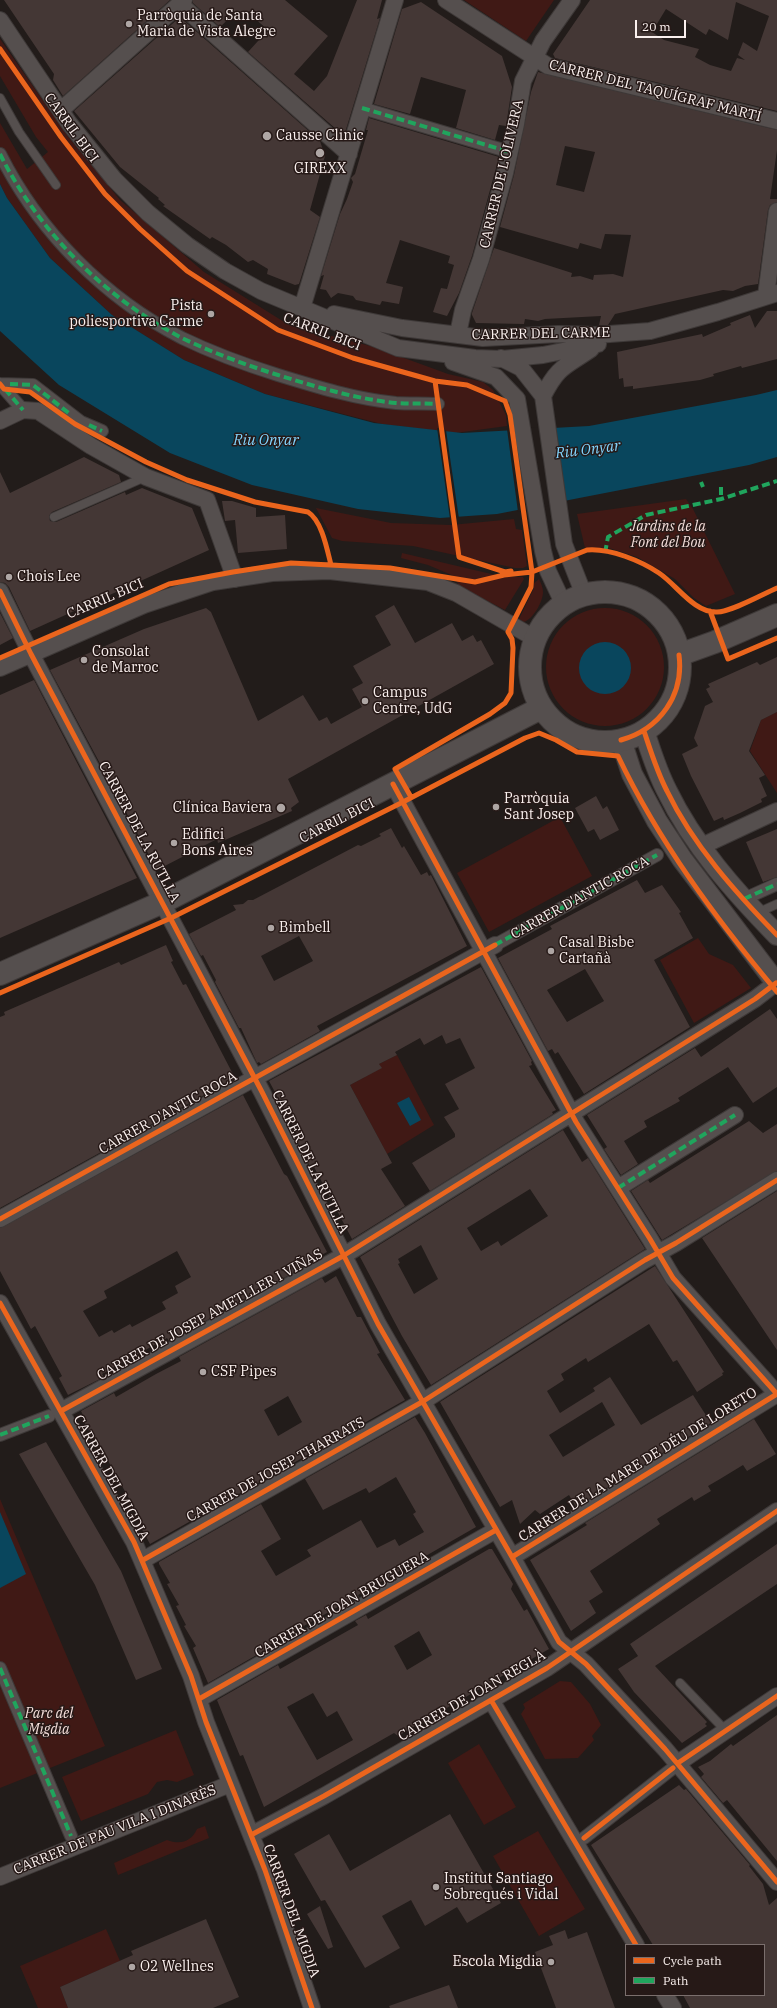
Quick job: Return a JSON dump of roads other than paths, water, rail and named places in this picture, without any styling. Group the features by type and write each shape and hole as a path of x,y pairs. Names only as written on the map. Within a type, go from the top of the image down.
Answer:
{"main road":[{"path":"613,593 639,600 653,609 664,620 673,635 679,655 679,680 672,702 662,716 644,731 621,740 600,742 574,735 561,728 541,708 531,679 530,666 536,639 548,619 564,605 584,595 613,593"},
{"path":"679,655 715,642 777,615"},
{"path":"0,974 163,902 541,708"}],"street":[{"path":"302,308 395,0"},
{"name":"CARRER DEL TAQUÍGRAF MARTÍ","path":"446,0 548,66 777,121"},
{"name":"CARRER DE L'OLIVERA","path":"458,334 463,310 481,259 510,152 523,81 534,57 572,0"},
{"path":"61,110 182,2 349,154"},
{"name":"CARRER DEL CARME","path":"0,20 99,163 148,213 187,245 225,271 261,291 398,348 475,358 502,359 543,354"},
{"path":"362,108 510,152"},
{"path":"0,154 24,195 58,242 98,282 141,313 182,338 243,364 326,390 396,403 438,404"},
{"path":"772,294 777,211"},
{"name":"CARRER DEL CARME","path":"302,308 402,328 483,338 558,334 597,340 650,331 695,319 772,294"},
{"path":"358,318 400,336 488,351 521,368 527,375 543,396 564,544 584,595"},
{"path":"564,605 548,571 542,551 517,399 527,375 548,348 597,340"},
{"path":"543,396 552,378 564,365 597,340"},
{"path":"398,348 464,366 496,377 517,399"},
{"path":"23,410 0,384 33,385 81,422 102,432"},
{"path":"0,421 23,410 38,411 91,446 146,477 207,500 235,579"},
{"path":"0,668 144,605 213,582 272,573 329,571 428,582 456,593 536,639"},
{"name":"CARRER DE LA RUTLLA","path":"0,591 31,654 163,902 378,1324 559,1642 586,1664 777,1882"},
{"path":"644,731 667,792 702,846 750,906 777,935"},
{"path":"621,740 632,774 657,821 682,859 777,983"},
{"path":"393,784 489,948 571,1113 673,1278 777,1394"},
{"path":"702,846 777,811"},
{"name":"CARRER D'ANTIC ROCA","path":"0,1220 657,855"},
{"path":"750,906 777,884"},
{"name":"CARRER DE JOSEP AMETLLER I VIÑAS","path":"55,1414 343,1256 755,999 777,983"},
{"path":"618,1188 735,1115"},
{"name":"CARRER DE JOSEP THARRATS","path":"143,1560 422,1402 658,1253 777,1180"},
{"name":"CARRER DEL MIGDIA","path":"0,1303 55,1414 134,1542 143,1560 188,1668 230,1784 251,1835 312,2008"},
{"name":"CARRER DE LA MARE DE DÉU DE LORETO","path":"512,1557 777,1394"},
{"path":"0,1435 55,1414"},
{"name":"CARRER DE JOAN REGLÀ","path":"251,1835 324,1796 571,1652 777,1511"},
{"name":"CARRER DE JOAN BRUGUERA","path":"199,1699 496,1530"},
{"path":"0,1668 71,1836"},
{"path":"584,1838 676,1766 777,1696"},
{"path":"491,1700 635,1944"},
{"name":"CARRER DE PAU VILA I DINARÈS","path":"0,1877 230,1784"},
{"path":"666,1996 673,2008"}],"lane":[{"path":"0,98 19,132 56,185"},
{"path":"54,517 146,477"},
{"path":"750,906 777,904"},
{"path":"680,1683 726,1731"}],"water":[{"name":"Riu Onyar","path":"0,184 7,198 50,258 112,315 184,360 265,394 374,423 462,433 589,426 777,390 777,457 749,465 497,514 440,518 358,509 252,485 170,453 59,385 0,331"},
{"path":"600,642 610,642 619,646 627,654 631,663 631,673 627,682 619,690 610,694 600,694 591,690 583,682 579,673 579,663 583,654 591,646"},
{"path":"409,1097 421,1120 410,1126 397,1103"},
{"path":"0,1512 26,1574 0,1588"}],"place":[{"name":"Parròquia de Santa Maria de Vista Alegre","path":"129,24"},
{"name":"Causse Clinic","path":"267,136"},
{"name":"GIREXX","path":"320,153"},
{"name":"Pista poliesportiva Carme","path":"211,314"},
{"name":"Chois Lee","path":"9,577"},
{"name":"Consolat de Marroc","path":"84,660"},
{"name":"Campus Centre, UdG","path":"365,701"},
{"name":"Parròquia Sant Josep","path":"496,807"},
{"name":"Clínica Baviera","path":"281,808"},
{"name":"Edifici Bons Aires","path":"174,843"},
{"name":"Bimbell","path":"271,928"},
{"name":"Casal Bisbe Cartañà","path":"551,951"},
{"name":"CSF Pipes","path":"203,1372"},
{"name":"Institut Santiago Sobrequés i Vidal","path":"436,1887"},
{"name":"Escola Migdia","path":"551,1962"},
{"name":"O2 Wellnes","path":"132,1967"}],"park label":[{"name":"Jardins de la Font del Bou","path":"668,536"},
{"name":"Parc del Migdia","path":"49,1722"}]}
